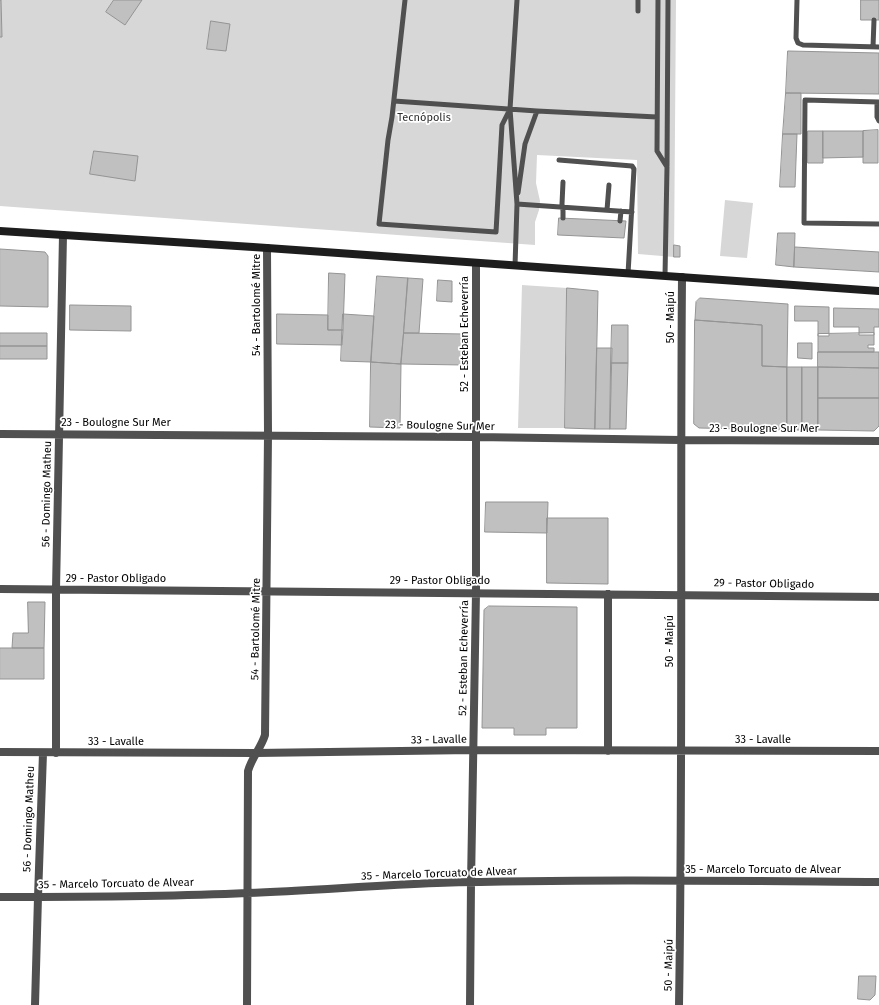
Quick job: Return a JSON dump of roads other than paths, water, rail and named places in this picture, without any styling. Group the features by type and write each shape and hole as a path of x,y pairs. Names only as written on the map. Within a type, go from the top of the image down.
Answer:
{"main road":[{"path":"0,231 267,248 879,291"}],"street":[{"name":"56 - Domingo Matheu","path":"56,753 56,590 63,235"},
{"name":"54 - Bartolomé Mitre","path":"247,1005 248,771 250,762 262,744 265,735 268,435 267,248"},
{"name":"52 - Esteban Echeverría","path":"470,1005 476,592 476,263"},
{"name":"50 - Maipú","path":"679,1005 682,752 682,277"},
{"name":"23 - Boulogne Sur Mer","path":"0,434 879,441"},
{"name":"29 - Pastor Obligado","path":"0,589 476,592 879,597"},
{"path":"608,594 608,751"},
{"name":"33 - Lavalle","path":"0,752 256,753 473,750 682,752 879,751"},
{"name":"56 - Domingo Matheu","path":"35,1005 43,753"},
{"name":"35 - Marcelo Torcuato de Alvear","path":"0,896 38,897 247,894 471,883 681,881 879,882"}],"lane":[{"path":"405,0 379,224 496,232 502,125 510,109"},
{"path":"517,0 510,109 517,204"},
{"path":"638,0 638,11"},
{"path":"658,0 657,151 666,167"},
{"path":"665,276 668,0"},
{"path":"797,0 796,38 798,43 803,45 879,47"},
{"path":"873,47 874,20"},
{"path":"879,121 877,117 878,102 805,100 804,223 879,224"},
{"path":"394,101 537,111 657,117"},
{"path":"515,266 517,204 525,144 537,111"},
{"path":"559,160 632,166 634,169 628,274"},
{"path":"562,182 563,218"},
{"path":"607,210 609,185"},
{"path":"517,204 632,212"},
{"path":"620,221 621,211"}],"park label":[{"name":"Tecnópolis","path":"424,118"}]}
